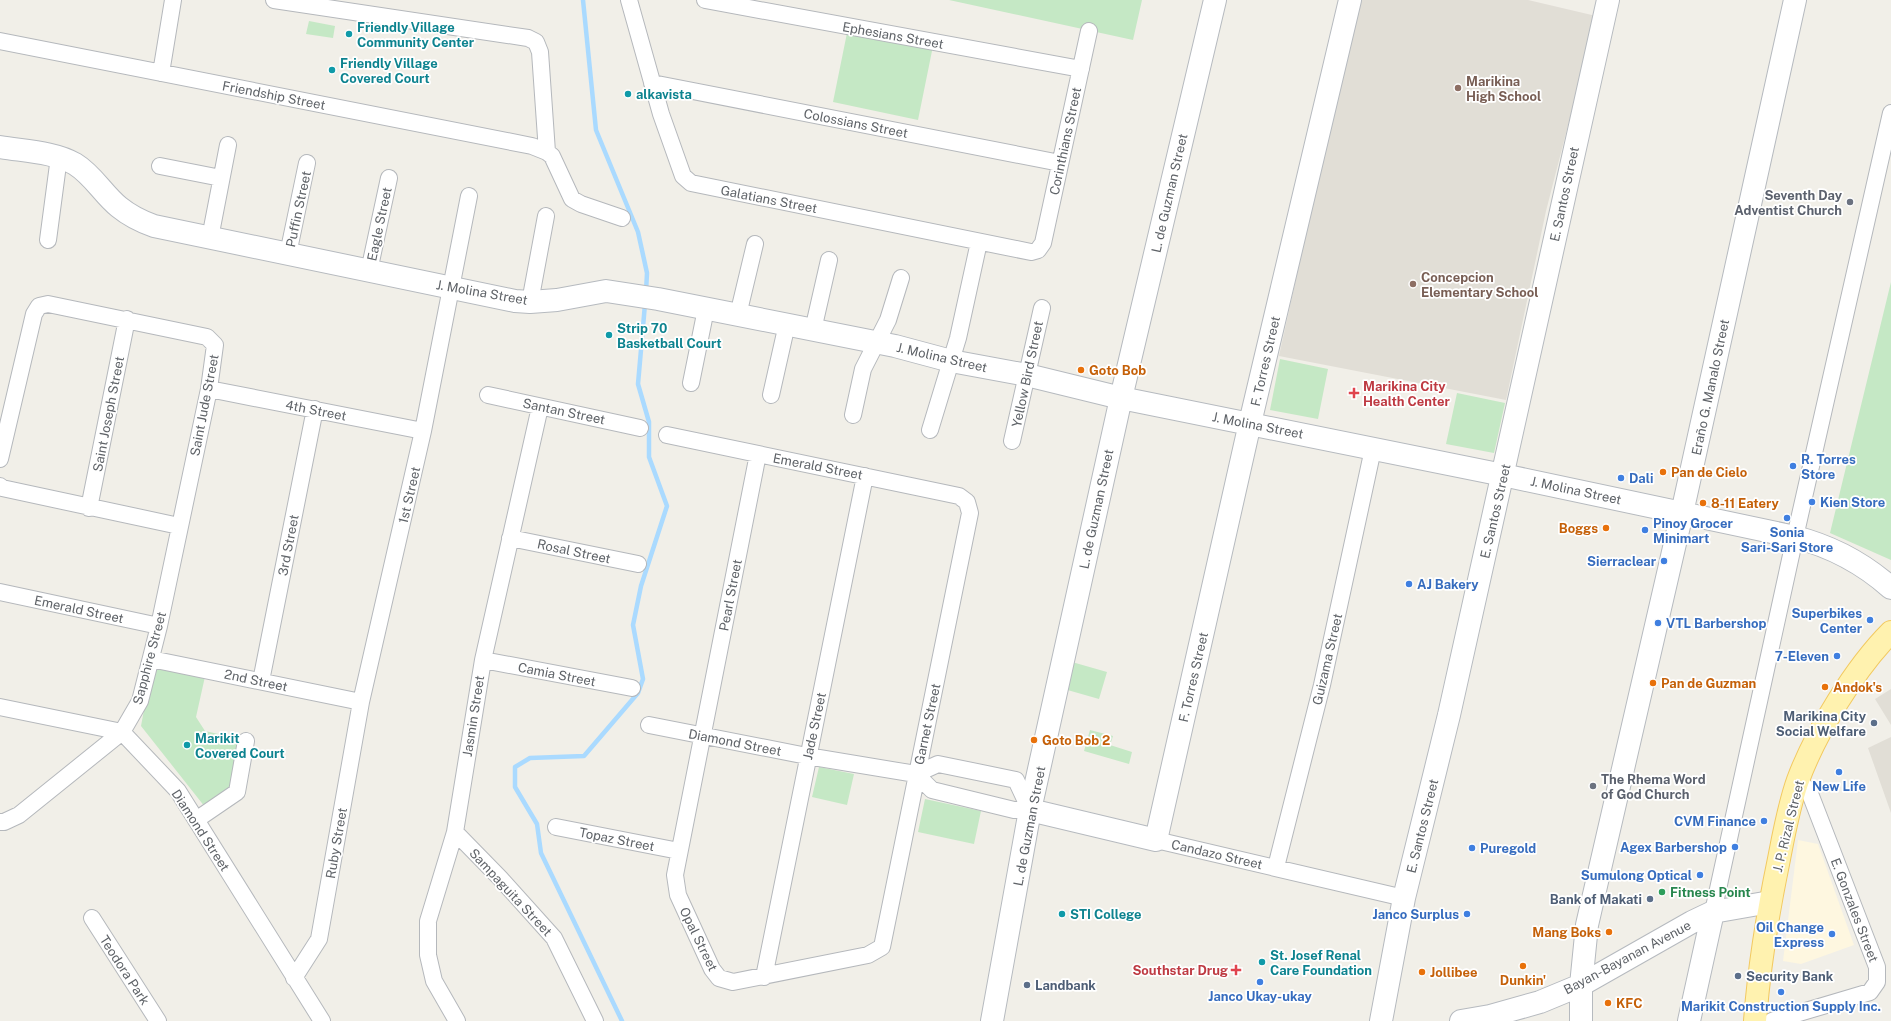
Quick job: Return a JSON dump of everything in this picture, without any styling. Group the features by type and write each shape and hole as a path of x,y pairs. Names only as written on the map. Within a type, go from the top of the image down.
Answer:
{"main road":[{"name":"J. P. Rizal Street","path":"1755,1021 1770,902 1784,834 1798,780 1820,735 1843,696 1868,659 1891,632"}],"street":[{"path":"161,73 173,0"},
{"name":"Galatians Street","path":"629,0 661,114 683,176 691,182 979,242 1031,252 1038,250"},
{"name":"Ephesians Street","path":"705,0 1081,69"},
{"name":"L. de Guzman Street","path":"992,1021 1030,810 1121,398 1215,0"},
{"name":"F. Torres Street","path":"1156,840 1250,423 1350,0"},
{"name":"E. Santos Street","path":"1380,1021 1404,898 1449,714 1504,475 1582,110 1608,0"},
{"name":"Eraño G. Manalo Street","path":"1581,1021 1581,985 1587,925 1682,513 1795,0"},
{"path":"283,1 528,38 536,42 540,52 547,152 555,163 572,198 581,204 622,218"},
{"name":"Corinthians Street","path":"1038,250 1043,243 1089,31"},
{"name":"Friendship Street","path":"0,41 524,145 547,152"},
{"name":"Colossians Street","path":"652,83 1060,163"},
{"path":"1689,1021 1795,537 1886,154 1891,113"},
{"path":"210,238 228,145"},
{"name":"J. Molina Street","path":"0,147 59,157 75,164 93,179 118,206 135,219 154,226 369,271 530,302 557,300 606,292 650,298 787,324 1027,375 1121,398 1504,475 1795,537 1807,540 1846,556 1878,577 1891,588"},
{"path":"48,240 59,157"},
{"name":"Puffin Street","path":"288,254 307,164"},
{"path":"160,166 221,178"},
{"name":"Eagle Street","path":"369,271 389,178"},
{"name":"1st Street","path":"361,702 423,431 469,196"},
{"path":"530,302 546,216"},
{"path":"930,430 958,338 979,242"},
{"path":"738,315 755,244"},
{"path":"813,330 829,260"},
{"path":"853,415 863,369 888,320 901,278"},
{"name":"Saint Jude Street","path":"0,459 34,314 39,306 48,304 127,319 207,337 212,341 215,349 209,389 179,526"},
{"name":"Yellow Bird Street","path":"1012,441 1042,308"},
{"path":"691,383 706,309"},
{"name":"Saint Joseph Street","path":"90,508 127,319"},
{"path":"771,395 787,324"},
{"name":"4th Street","path":"209,389 423,431"},
{"name":"Santan Street","path":"488,395 640,428"},
{"name":"Jasmin Street","path":"457,1021 434,981 428,955 428,921 455,832 482,660 540,406"},
{"name":"3rd Street","path":"261,681 315,409"},
{"name":"Emerald Street","path":"667,435 959,496 967,502"},
{"name":"Guizama Street","path":"1276,867 1322,685 1373,448"},
{"name":"Pearl Street","path":"703,735 758,454"},
{"name":"Jade Street","path":"764,977 865,476"},
{"path":"0,486 2,488 90,508 179,526"},
{"name":"Garnet Street","path":"882,947 970,513 967,502"},
{"name":"Sapphire Street","path":"0,822 4,822 19,815 122,732 140,701 159,626 179,526"},
{"name":"Rosal Street","path":"510,538 638,564"},
{"name":"Emerald Street","path":"0,592 159,626"},
{"name":"2nd Street","path":"151,658 361,702"},
{"name":"Camia Street","path":"482,660 632,688"},
{"name":"Ruby Street","path":"294,978 319,939 361,702"},
{"path":"0,707 122,732"},
{"name":"Diamond Street","path":"649,725 808,756 916,774"},
{"name":"Diamond Street","path":"122,732 178,791 322,1021"},
{"name":"Opal Street","path":"703,735 675,875 678,895 712,969 719,978 733,982 764,977 868,955 882,947"},
{"path":"196,820 237,792 246,741"},
{"path":"938,764 1016,780 1030,810 1014,810 932,790 916,774 938,764"},
{"name":"E. Gonzales Street","path":"1772,1021 1870,992 1877,982 1877,967 1844,880 1809,791 1798,780"},
{"name":"Candazo Street","path":"1030,810 1404,898"},
{"name":"Topaz Street","path":"556,827 679,851"},
{"name":"Sampaguita Street","path":"455,832 500,878 554,938 595,1021"},
{"name":"Bayan-Bayanan Avenue","path":"1461,1021 1490,1016 1540,1002 1581,985 1692,922 1714,912 1770,902"},
{"name":"Teodora Park","path":"92,918 158,1021"}],"shaded area":[{"path":"1360,0 1528,0 1596,16 1546,211 1506,400 1279,356 1322,161"},
{"path":"1891,689 1891,725 1875,699"},
{"path":"1891,737 1891,813 1868,748"},
{"path":"1798,840 1818,844 1854,945 1801,964 1783,961"}],"green space":[{"path":"949,0 1142,0 1133,40"},
{"path":"309,21 335,26 333,38 306,34"},
{"path":"848,28 933,46 918,120 833,102"},
{"path":"1891,282 1891,560 1830,533"},
{"path":"1280,359 1328,369 1318,419 1270,410"},
{"path":"1457,393 1505,403 1494,453 1446,444"},
{"path":"153,662 206,672 196,717 205,731 240,739 230,789 205,807 141,726"},
{"path":"1072,662 1107,672 1099,699 1064,689"},
{"path":"1090,730 1113,736 1110,745 1132,752 1129,764 1084,751"},
{"path":"819,767 854,774 847,805 812,797"},
{"path":"925,799 981,811 974,844 918,832"}],"waterway":[{"path":"583,0 596,130 638,232 647,273 646,292"},
{"path":"622,1021 541,853 537,824 515,787 515,767 530,758 584,756 638,693 643,679 633,625 641,586 667,506 649,457 649,422 638,384 645,304"}],"place":[{"name":"Friendly Village Community Center","path":"349,34"},
{"name":"Friendly Village Covered Court","path":"332,70"},
{"name":"Marikina High School","path":"1458,88"},
{"name":"alkavista","path":"628,94"},
{"name":"Seventh Day Adventist Church","path":"1850,202"},
{"name":"Concepcion Elementary School","path":"1413,284"},
{"name":"Strip 70 Basketball Court","path":"609,335"},
{"name":"Goto Bob","path":"1081,370"},
{"name":"Marikina City Health Center","path":"1354,393"},
{"name":"R. Torres Store","path":"1793,466"},
{"name":"Pan de Cielo","path":"1663,472"},
{"name":"Dali","path":"1621,478"},
{"name":"Kien Store","path":"1812,502"},
{"name":"8-11 Eatery","path":"1703,503"},
{"name":"Sonia Sari-Sari Store","path":"1787,518"},
{"name":"Boggs","path":"1606,528"},
{"name":"Pinoy Grocer Minimart","path":"1645,530"},
{"name":"Sierraclear","path":"1664,561"},
{"name":"AJ Bakery","path":"1409,584"},
{"name":"Superbikes Center","path":"1870,620"},
{"name":"VTL Barbershop","path":"1658,623"},
{"name":"7-Eleven","path":"1837,656"},
{"name":"Pan de Guzman","path":"1653,683"},
{"name":"Andok's","path":"1825,687"},
{"name":"Marikina City Social Welfare","path":"1874,723"},
{"name":"Goto Bob 2","path":"1034,740"},
{"name":"Marikit Covered Court","path":"187,745"},
{"name":"New Life","path":"1839,772"},
{"name":"The Rhema Word of God Church","path":"1593,786"},
{"name":"CVM Finance","path":"1764,821"},
{"name":"Agex Barbershop","path":"1735,847"},
{"name":"Puregold","path":"1472,848"},
{"name":"Sumulong Optical","path":"1700,875"},
{"name":"Fitness Point","path":"1662,892"},
{"name":"Bank of Makati","path":"1650,899"},
{"name":"STI College","path":"1062,914"},
{"name":"Janco Surplus","path":"1467,914"},
{"name":"Mang Boks","path":"1609,932"},
{"name":"Oil Change Express","path":"1832,934"},
{"name":"St. Josef Renal Care Foundation","path":"1262,962"},
{"name":"Dunkin'","path":"1523,966"},
{"name":"Southstar Drug","path":"1236,970"},
{"name":"Jollibee","path":"1422,972"},
{"name":"Security Bank","path":"1738,976"},
{"name":"Janco Ukay-ukay","path":"1260,982"},
{"name":"Landbank","path":"1027,985"},
{"name":"Marikit Construction Supply Inc.","path":"1781,992"},
{"name":"KFC","path":"1608,1003"}]}
